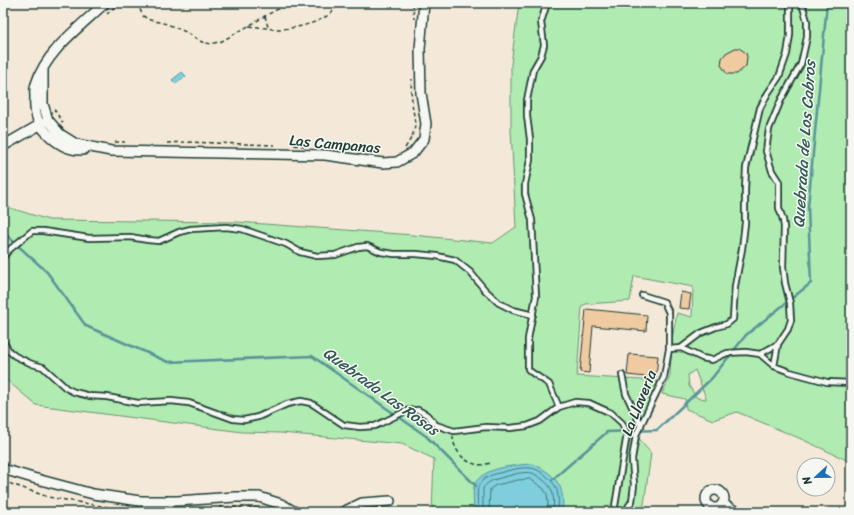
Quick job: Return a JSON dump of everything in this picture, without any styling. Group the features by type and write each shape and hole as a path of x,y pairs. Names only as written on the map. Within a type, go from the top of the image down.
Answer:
{"street":[{"name":"Las Campanas","path":"98,149 81,151 65,147 54,140 40,125 34,109 35,84 42,70 66,39 105,3"},
{"name":"Las Campanas","path":"42,70 43,104 48,120 60,134 76,144 98,149 154,152 325,155 383,162 397,162 413,153 424,139 426,124 421,93 420,49 424,3"},
{"path":"3,146 48,120"},
{"path":"4,472 94,494 140,501 177,501 259,497 281,504 295,512"},
{"path":"343,512 362,503 390,501"},
{"path":"722,504 738,512"}],"lane":[{"path":"547,3 541,22 544,45 542,56 533,70 527,100 530,160 525,184 532,220 536,296 528,339 528,368 531,372 549,384 559,407"},
{"path":"681,348 701,333 727,324 733,319 735,286 745,223 746,168 760,108 779,77 787,54 790,36 790,3"},
{"path":"774,366 778,344 788,329 791,320 790,303 783,267 784,227 779,208 779,182 772,171 766,151 769,129 781,100 801,64 807,38 807,21 803,7 805,3"},
{"path":"3,258 9,250 32,232 43,231 90,238 130,237 159,241 179,232 191,229 226,227 242,229 286,244 300,252 317,256 335,255 358,247 367,246 381,252 437,256 455,260 470,272 485,290 499,303 513,310 533,315"},
{"name":"La Llaveria","path":"625,512 632,501 634,485 632,459 636,435 664,377 669,349 669,313 664,302 642,295"},
{"path":"3,341 9,351 15,356 32,364 44,367 66,388 74,392 90,396 107,397 138,403 188,403 233,419 244,420 258,418 287,404 301,400 311,403 344,425 360,427 375,426 406,411 418,410 427,415 436,425 454,431 486,427 510,428 527,426 540,421 559,407 575,402 589,403 611,413 622,423 627,434 614,512"},
{"path":"760,354 778,344"},
{"path":"669,349 681,348 702,358 712,360 727,353 746,352 760,354 774,366 790,372 827,382 851,383"},
{"path":"622,375 626,394 641,426"}],"path":[{"path":"106,14 119,3"},
{"path":"137,3 143,16 150,20 167,24 186,32 202,42 211,44 222,41 289,3"},
{"path":"249,26 294,28 319,20 330,14 337,7 338,3"},
{"path":"413,3 414,25"},
{"path":"265,16 268,28"},
{"path":"400,151 405,148 412,138 416,124 412,100 412,78"},
{"path":"52,106 64,126"},
{"path":"110,142 126,142"},
{"path":"164,143 271,144 277,146"},
{"path":"290,146 310,146"},
{"path":"454,431 453,439 457,450 465,460 476,465 491,462"}],"green space":[{"path":"519,3 851,3 851,462 737,412 713,420 686,409 685,399 662,394 670,376 672,339 677,313 692,317 693,287 634,276 630,301 586,304 582,306 577,376 658,381 659,383 645,414 635,431 642,443 651,453 643,512 432,512 434,459 402,444 281,433 242,432 36,405 3,377 3,201 7,207 49,220 237,222 413,235 493,243 516,227 511,129 511,64","holes":["695,370 706,398 697,398 689,386 688,375"]}],"water":[{"path":"182,72 186,76 176,84 172,80"},
{"path":"533,464 547,472 557,482 562,495 562,512 474,512 474,490 475,484 479,478 492,470"}],"building":[{"path":"735,48 739,48 746,53 746,66 737,74 727,74 721,65 722,58 726,53"},
{"path":"681,292 691,294 689,309 679,308"},
{"path":"586,309 647,315 646,331 593,326 589,373 580,372"},
{"path":"629,354 658,356 656,378 627,375"}],"waterway":[{"name":"Quebrada de Los Cabros","path":"552,480 607,432 657,430 712,378 746,335 811,283 808,207 827,3"},
{"name":"Quebrada Las Rosas","path":"3,232 47,272 86,326 168,362 312,356 426,436 476,486"}]}
